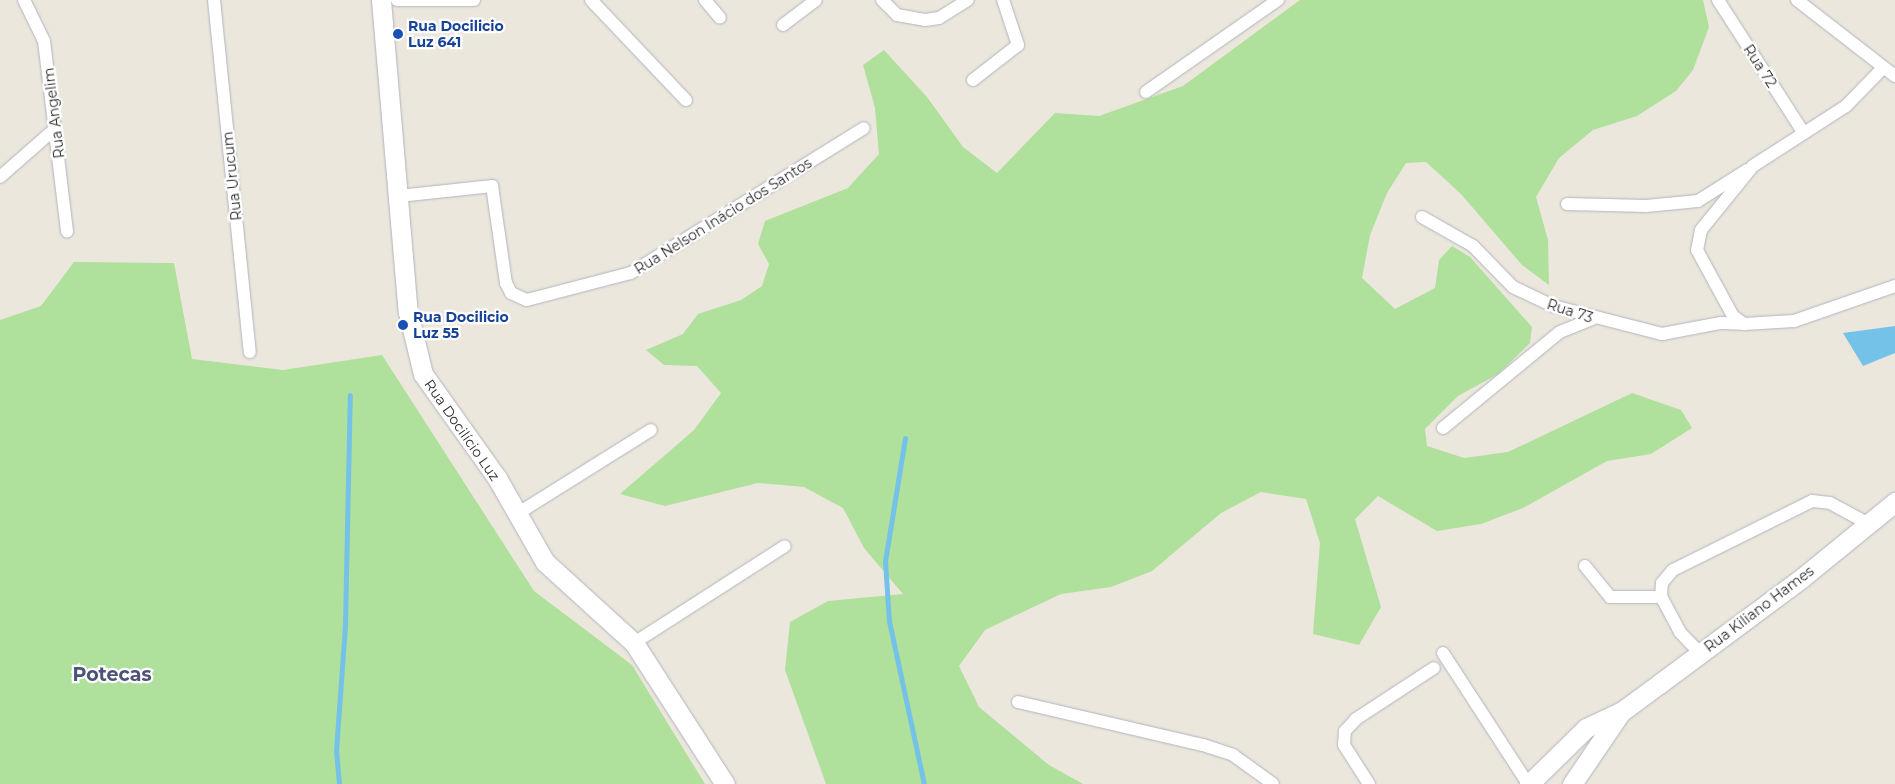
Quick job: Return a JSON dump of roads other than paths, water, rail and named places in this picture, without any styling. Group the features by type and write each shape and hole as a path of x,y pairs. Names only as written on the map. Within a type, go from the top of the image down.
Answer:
{"main road":[{"name":"Rua Docilício Luz","path":"381,0 416,358 433,391 482,457 545,562 634,643 725,784"},
{"name":"Rua Kiliano Hames","path":"1529,784 1586,728 1620,712 1869,524 1895,502"},
{"name":"Rua Kiliano Hames","path":"1572,784 1620,712"}],"street":[{"name":"Rua Angelim","path":"24,0 42,29 56,128 67,232"},
{"name":"Rua Urucum","path":"214,0 250,352"},
{"path":"397,0 474,0"},
{"path":"591,0 686,100"},
{"path":"705,0 720,18"},
{"path":"783,25 816,0"},
{"path":"882,0 898,16 925,20 939,18 968,0"},
{"path":"973,80 1018,45 1002,0"},
{"path":"1146,92 1278,0"},
{"name":"Rua 72","path":"1718,0 1803,132"},
{"path":"1797,0 1882,69 1895,76"},
{"path":"1567,204 1646,206 1698,201 1857,97 1882,69"},
{"path":"0,177 56,128"},
{"name":"Rua Nelson Inácio dos Santos","path":"399,196 492,186 506,283 511,293 527,300 631,273 864,128"},
{"path":"1744,324 1733,316 1700,261 1697,240 1753,166"},
{"name":"Rua 73","path":"1422,217 1473,246 1513,287 1529,297 1593,319 1662,334 1721,323 1744,324 1794,321 1895,286"},
{"path":"1443,428 1560,332 1593,319"},
{"path":"517,514 651,430"},
{"path":"1700,653 1680,632 1661,597 1662,583 1673,570 1801,504 1830,503 1869,524"},
{"path":"634,643 785,546"},
{"path":"1584,566 1610,597 1661,597"},
{"path":"1443,653 1529,784"},
{"path":"1369,784 1344,745 1345,731 1356,719 1434,668"},
{"path":"1018,702 1211,747 1233,754 1273,784"}],"water":[{"path":"1895,326 1895,353 1863,366 1843,333"}],"waterway":[{"path":"339,784 336,751 345,625 350,395"},
{"path":"905,438 885,561 889,621 924,784"}],"place":[{"name":"Rua Docilicio Luz 641","path":"398,34"},
{"name":"Rua Docilicio Luz 55","path":"403,325"}],"district":[{"name":"Potecas","path":"112,675"}]}
